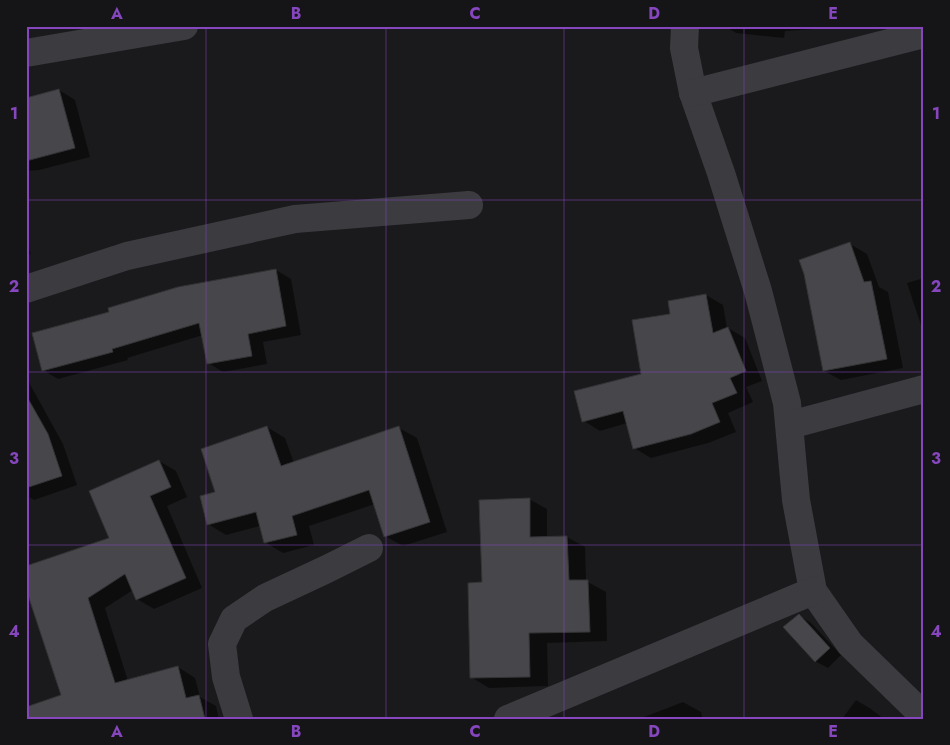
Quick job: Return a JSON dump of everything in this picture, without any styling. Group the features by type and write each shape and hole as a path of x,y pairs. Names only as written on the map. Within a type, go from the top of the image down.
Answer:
{"street":[{"path":"26,54 184,26"},
{"path":"685,26 684,48 693,93 721,173 758,291 788,403 796,500 813,591 850,644 924,716"},
{"path":"693,93 924,34"},
{"path":"26,288 127,256 296,219 469,205"},
{"path":"790,426 924,389"},
{"path":"240,719 226,677 222,644 234,619 265,598 369,548"},
{"path":"508,719 813,591"}],"building":[{"path":"59,89 75,148 26,161 26,98"},
{"path":"850,242 864,282 871,281 887,359 823,371 804,274 799,260"},
{"path":"276,269 286,326 248,334 252,356 207,364 199,323 112,349 113,352 42,371 32,333 109,312 108,308 178,287"},
{"path":"706,294 713,333 728,327 746,371 730,378 737,393 712,403 720,422 691,434 633,449 623,411 582,422 574,391 641,374 632,320 670,314 668,301"},
{"path":"26,395 48,434 62,476 26,488"},
{"path":"267,426 281,466 399,426 430,522 384,537 369,490 292,516 297,535 264,543 256,512 207,525 200,496 215,492 201,449"},
{"path":"159,460 171,487 150,496 186,578 136,600 125,574 88,598 115,683 178,666 186,698 199,695 205,719 26,719 26,707 61,695 26,589 26,566 109,538 89,491"},
{"path":"530,498 530,537 567,536 569,580 588,580 590,632 529,633 530,677 470,678 468,583 482,582 479,500"},
{"path":"799,614 830,648 815,662 783,627"}]}
